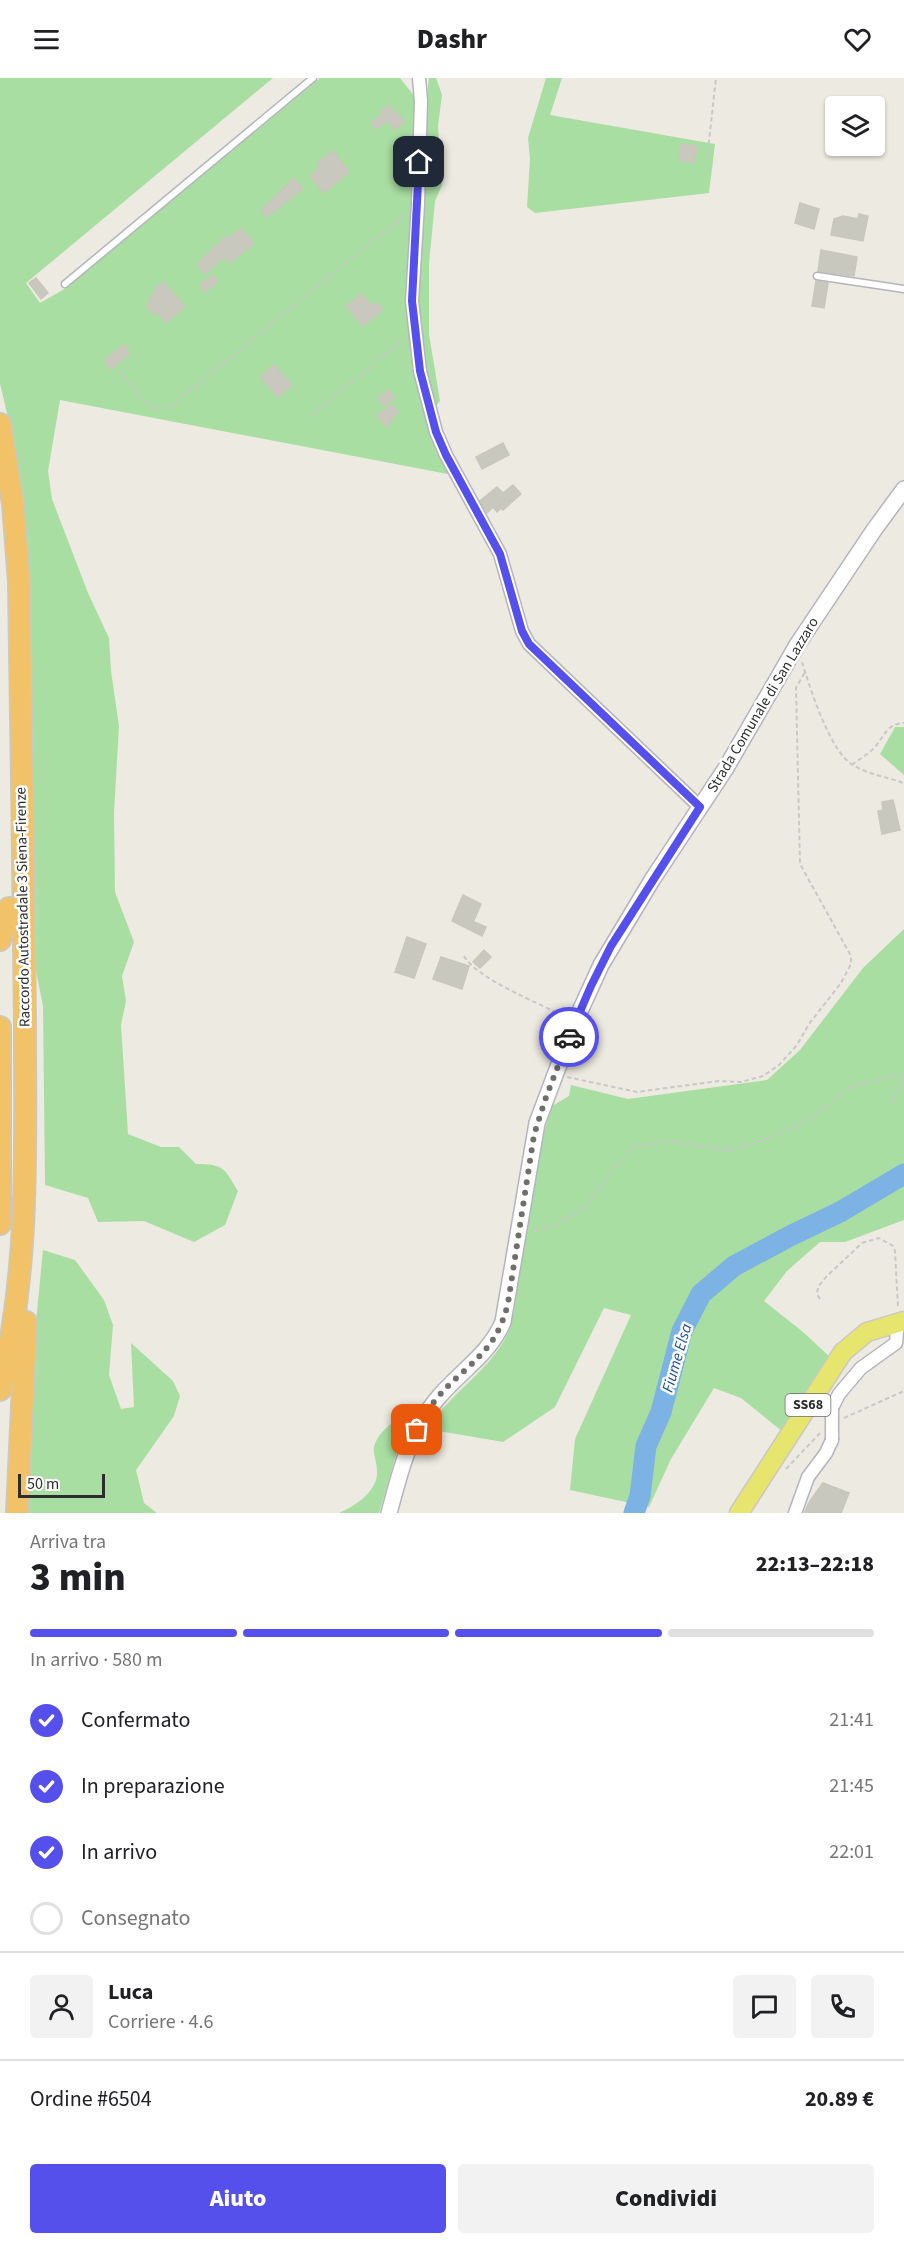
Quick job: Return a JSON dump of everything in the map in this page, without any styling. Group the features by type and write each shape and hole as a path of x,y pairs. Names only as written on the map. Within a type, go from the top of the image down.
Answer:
{"highway":[{"name":"Raccordo Autostradale 3 Siena-Firenze","path":"0,424 13,504 19,582 25,1187 15,1322 0,1390"},
{"name":"Raccordo Autostradale 3 Siena-Firenze","path":"0,515 6,578 12,1112 7,1267 0,1327"},
{"path":"0,940 9,908"},
{"path":"17,1513 35,1198 34,1004 24,975"},
{"path":"0,1027 0,1224"}],"main road":[{"name":"SS68","path":"739,1513 840,1355 864,1334 880,1326 901,1321"}],"street":[{"path":"419,78 421,101 418,204 412,301 420,371 436,432 446,455 500,554 522,631 529,644 700,807"},
{"name":"Strada Comunale di San Lazzaro","path":"389,1513 406,1453 422,1419 438,1397 487,1350 500,1329 508,1303 534,1135 575,1022 611,946 770,694 797,645 904,489"},
{"path":"795,1513 808,1477 826,1453 832,1440 832,1408 839,1394 861,1368 896,1343 901,1321"}],"lane":[{"path":"65,284 313,78"},
{"path":"817,276 904,289"}],"path":[{"path":"707,159 716,78"},
{"path":"120,371 146,403 155,408 171,406 418,204"},
{"path":"309,417 414,330"},
{"path":"797,645 805,672 837,751 852,765 902,782 904,785"},
{"path":"555,1074 637,1092 719,1081 741,1082 763,1076 779,1065 797,1045 809,1024 841,983 851,964 851,956 800,864 796,688 805,672"},
{"path":"852,765 875,747 887,729 904,723"},
{"path":"464,956 472,966 486,975 575,1022"},
{"path":"519,1230 535,1231 553,1226 585,1207 612,1170 634,1147 668,1141 727,1149 763,1141 812,1118 852,1086 898,1075 904,1078 890,1105"},
{"path":"820,1299 817,1294 818,1287 826,1277 862,1243 879,1238 893,1246 895,1251 901,1321"}],"green space":[{"path":"0,78 273,78 26,283 40,303 66,288 320,78 400,78 415,97 410,316 453,475 60,400 48,471 52,499 88,593 109,638 119,726 114,813 115,892 134,942 122,976 126,1001 121,1025 128,1134 161,1147 179,1147 196,1164 218,1166 226,1172 238,1191 225,1225 194,1242 144,1221 98,1222 88,1198 45,1185 43,1006 36,971 30,745 10,427 0,383"},
{"path":"429,78 436,78 442,95 438,126 442,185 435,201 429,264 429,334 440,401 435,407 423,357 418,311"},
{"path":"546,78 562,78 550,115 715,144 709,193 535,213 527,207 530,159 528,138"},
{"path":"895,727 904,727 904,775 880,754"},
{"path":"904,929 904,1220 845,1242 820,1242 787,1271 764,1301 831,1358 783,1432 741,1398 714,1388 671,1459 649,1507 570,1490 575,1439 631,1315 604,1308 555,1407 503,1442 427,1429 436,1416 491,1359 509,1331 540,1146 552,1106 569,1096 571,1085 628,1099 767,1080 800,1050 863,968"},
{"path":"43,1250 75,1260 104,1300 113,1325 109,1375 121,1409 134,1407 131,1343 173,1381 180,1396 174,1416 136,1470 144,1503 157,1513 28,1513 36,1322"},
{"path":"417,1406 402,1435 379,1513 339,1513 359,1502 374,1485 377,1470 374,1447 381,1434 392,1423"}],"building":[{"path":"388,105 405,121 395,130 387,121 376,129 371,123 383,113 381,111"},
{"path":"681,144 697,146 694,163 679,160"},
{"path":"333,151 349,172 324,193 310,176 320,167 317,163"},
{"path":"294,178 303,189 267,217 261,210"},
{"path":"800,203 819,209 814,229 795,223"},
{"path":"859,214 868,216 863,241 831,235 834,219 843,216 858,219"},
{"path":"241,228 254,243 230,263 224,257 205,274 197,264 226,236 228,239"},
{"path":"821,250 857,257 854,276 818,271"},
{"path":"212,275 218,282 205,292 200,285"},
{"path":"36,278 48,293 41,299 29,283"},
{"path":"816,281 828,283 824,308 812,306"},
{"path":"163,282 185,306 166,323 157,312 154,315 146,305 152,300 149,297 156,292 154,289"},
{"path":"361,294 372,306 376,302 383,310 363,326 346,306"},
{"path":"123,344 130,353 111,369 104,361"},
{"path":"274,365 292,385 278,397 260,377"},
{"path":"388,390 395,398 385,406 378,398"},
{"path":"392,405 399,412 390,419 392,422 385,427 377,415"},
{"path":"503,443 509,455 482,469 476,457"},
{"path":"513,485 521,494 503,510 501,508 497,512 493,507 487,513 480,501 497,487 503,493"},
{"path":"893,800 900,830 882,834 878,811 883,810 882,802"},
{"path":"463,895 481,904 471,927 474,922 486,927 482,936 452,921"},
{"path":"407,937 426,944 414,978 395,972"},
{"path":"484,950 491,957 480,968 473,962"},
{"path":"441,957 469,966 462,989 433,979"},
{"path":"823,1483 849,1493 841,1513 804,1513 810,1501"}],"waterway":[{"name":"Fiume Elsa","path":"634,1513 640,1496 646,1446 661,1412 682,1331 701,1294 734,1266 840,1212 904,1174"}],"way so far":[{"path":"417,1430 438,1397 487,1350 503,1322 508,1303 534,1135 569,1037"}],"route":[{"path":"419,162 412,301 420,371 436,432 446,455 500,554 522,631 529,644 700,807 611,946 569,1037"}]}
